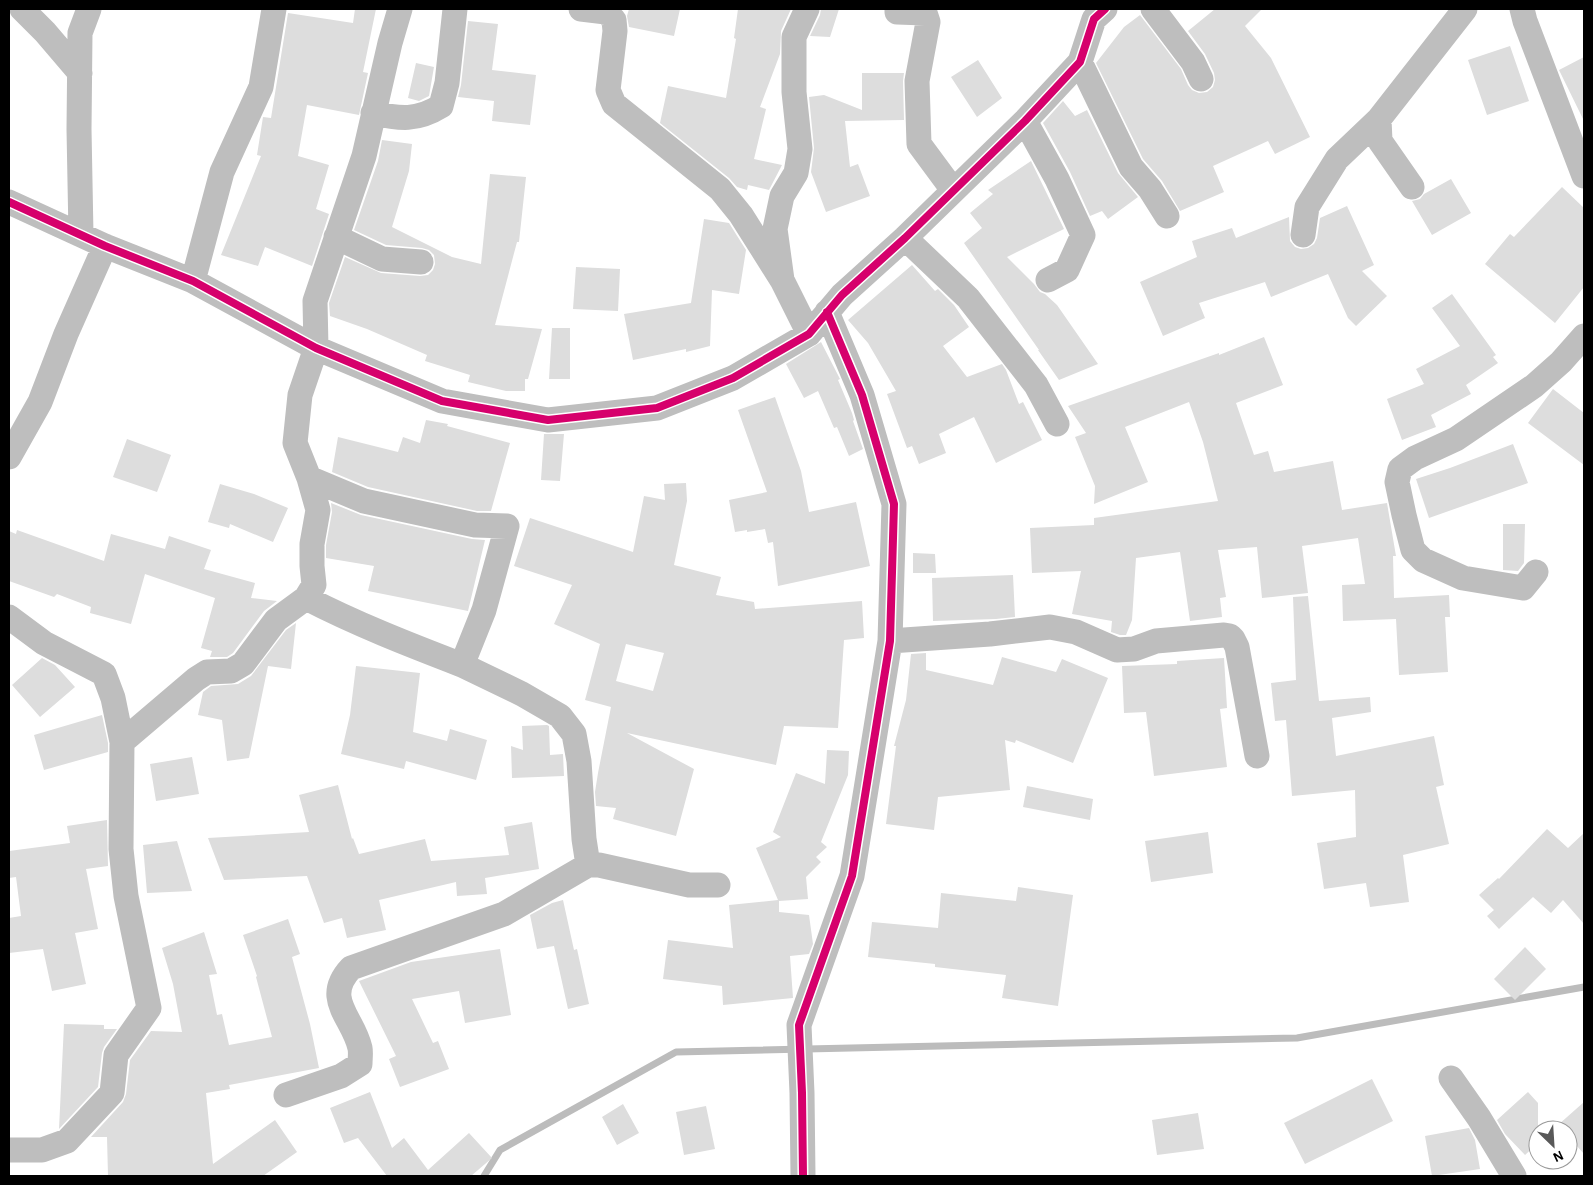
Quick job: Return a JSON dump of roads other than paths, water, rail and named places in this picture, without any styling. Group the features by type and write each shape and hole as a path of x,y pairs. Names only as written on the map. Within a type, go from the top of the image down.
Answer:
{"street":[{"path":"22,9 45,32 80,73"},
{"path":"81,235 80,33 89,9"},
{"path":"192,280 222,172 261,87 274,9"},
{"path":"122,742 196,679 207,672 231,671 243,664 276,620 306,598 314,585 312,544 318,510 309,478 295,443 300,395 316,348 315,301 364,156 390,43 400,9"},
{"path":"374,113 398,118 428,115 441,106 447,83 455,9"},
{"path":"581,9 606,12 614,20 615,31 608,90 614,104 720,188 741,215 782,280 809,334"},
{"path":"782,280 775,229 782,196 796,173 800,149 794,92 794,37 807,9"},
{"path":"897,9 897,12 925,13 928,22 917,81 919,144 953,190"},
{"path":"9,202 105,246 192,280 316,348 442,401 548,420 657,408 733,378 809,334 842,295 906,238 1025,121 1080,62 1094,19 1105,9"},
{"path":"1153,9 1193,62 1201,79"},
{"path":"1303,235 1307,207 1338,159 1378,118 1465,9"},
{"path":"1522,9 1528,30 1584,176"},
{"path":"1080,62 1131,167 1150,189 1167,216"},
{"path":"1378,118 1380,141 1412,187"},
{"path":"1025,121 1057,179 1084,235 1067,270 1048,280"},
{"path":"336,238 382,259 421,262"},
{"path":"906,238 968,298 1036,385 1057,424"},
{"path":"9,457 40,402 66,334 105,246"},
{"path":"803,1176 799,1025 852,876 890,641 894,504 862,395 827,312"},
{"path":"1536,572 1523,588 1463,578 1423,560 1413,550 1400,498 1397,482 1398,475 1400,469 1415,458 1456,439 1534,386 1561,362 1584,336"},
{"path":"309,478 364,501 475,525 507,526 484,610 462,665"},
{"path":"306,598 331,611 462,665 522,694 560,716 574,734 579,761 584,839 588,865"},
{"path":"9,617 44,643 104,674 113,698 122,742 121,849 126,896 149,1008 116,1055 112,1093 67,1141 42,1150 9,1150"},
{"path":"890,641 990,634 1050,627 1076,632 1109,647 1126,650 1156,642 1230,636 1234,639 1237,647 1257,756"},
{"path":"286,1095 342,1076 360,1064 360,1048 338,997 341,979 351,968 504,914 588,865 599,865 689,885 718,885"},
{"path":"1451,1078 1479,1118 1514,1176"}],"waterway":[{"path":"484,1176 500,1150 676,1052 1297,1038 1584,987"}]}
